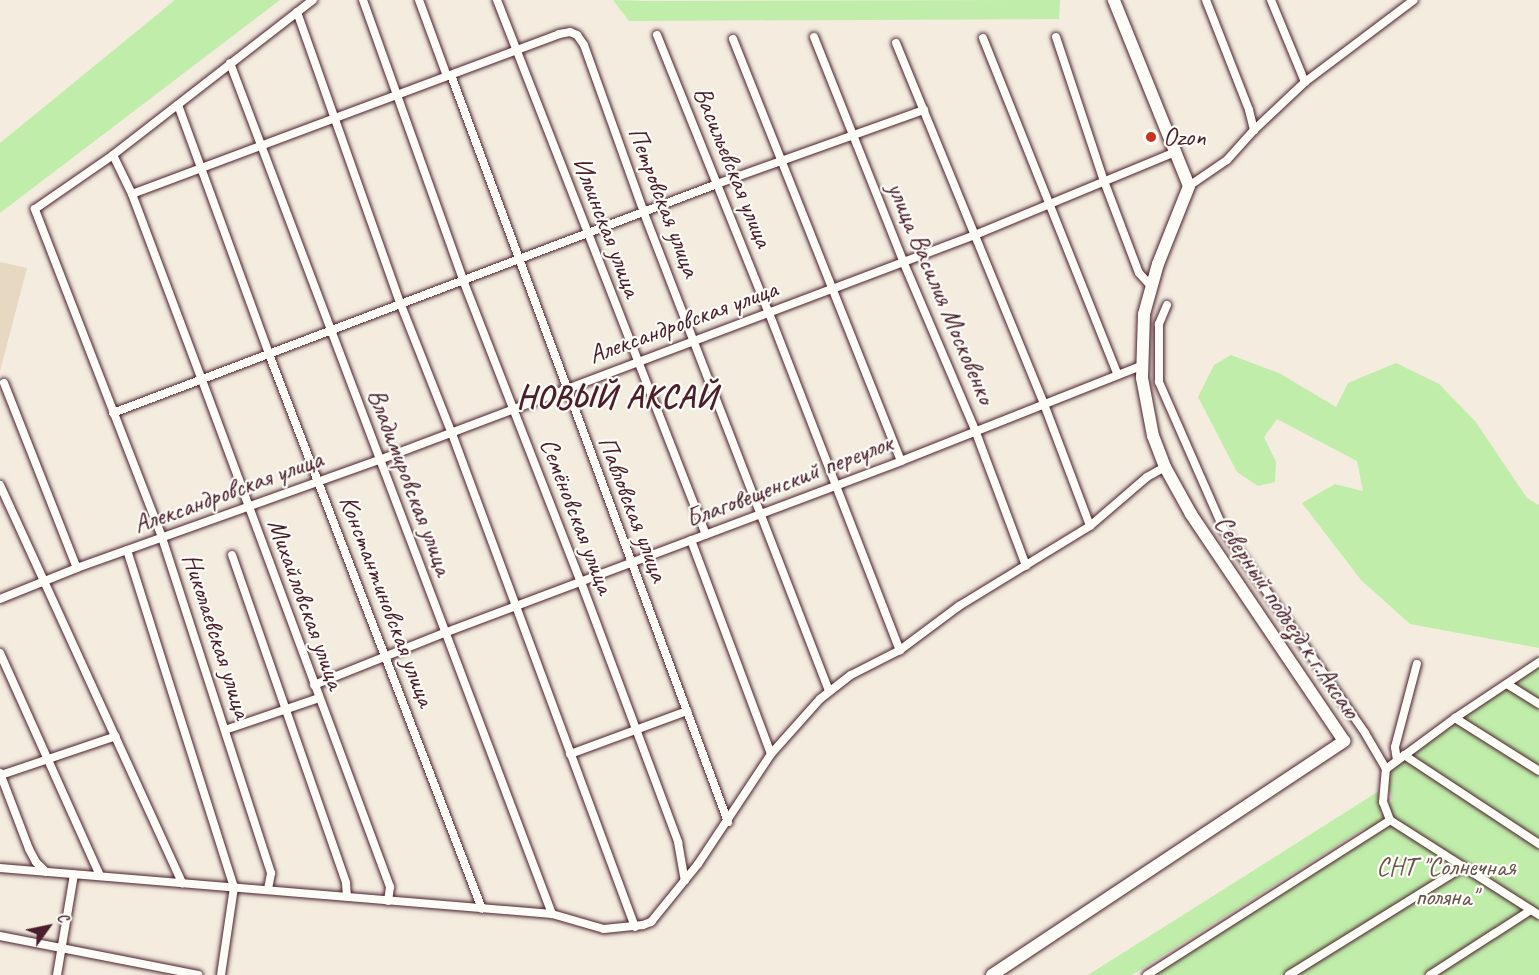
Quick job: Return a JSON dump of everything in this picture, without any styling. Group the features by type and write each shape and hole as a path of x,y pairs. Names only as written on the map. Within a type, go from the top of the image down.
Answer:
{"street":[{"path":"112,155 313,0"},
{"name":"Семёновская улица","path":"363,0 463,280 581,582 678,842 685,880"},
{"name":"Павловская улица","path":"419,0 519,258 728,822"},
{"name":"Ильинская улица","path":"496,0 706,535"},
{"path":"1114,0 1189,186 1227,160 1254,130 1305,82 1414,0"},
{"path":"1206,0 1249,110 1254,130"},
{"path":"1271,0 1305,82"},
{"path":"297,12 401,305 451,431 514,607 635,927"},
{"name":"Петровская улица","path":"516,51 560,34 573,33 584,45 645,213 829,691"},
{"name":"Васильевская улица","path":"657,35 837,485 900,650"},
{"name":"улица Василия Московенко","path":"814,37 903,261 975,430 1026,566"},
{"path":"1056,37 1104,182 1139,273 1151,286"},
{"path":"983,38 1118,375"},
{"path":"733,39 780,162 901,461"},
{"path":"896,43 1044,404 1090,526"},
{"path":"132,194 516,51"},
{"name":"Владимировская улица","path":"230,63 552,914"},
{"name":"Константиновская улица","path":"178,105 269,354 482,909"},
{"path":"113,413 717,184 924,110"},
{"name":"Александровская улица","path":"0,599 77,568 379,460 636,361 832,290 975,235 1175,152"},
{"name":"Михайловская улица","path":"112,155 132,194 390,887 388,901"},
{"name":"Николаевская улица","path":"112,155 35,209 162,537 271,873 268,889"},
{"name":"Северный подъезд к г.Аксаю","path":"992,975 1344,741 1191,514 1165,467 1148,419 1141,366 1143,323 1151,286 1189,186"},
{"path":"1167,305 1160,324 1159,382 1224,530 1365,733 1386,769 1383,802 1390,820 1539,915"},
{"name":"Благовещенский переулок","path":"314,685 444,633 901,461 1141,366"},
{"path":"4,383 77,568"},
{"path":"0,868 552,914 591,928 635,927 651,922 728,822 771,754 811,707 829,691 851,675 900,650 959,606 1090,526 1147,477 1165,467"},
{"path":"0,485 182,883"},
{"path":"691,540 771,754"},
{"path":"127,550 234,887 221,975"},
{"path":"232,555 346,883 347,896"},
{"path":"0,653 100,876"},
{"path":"1386,769 1455,718 1539,662"},
{"path":"1417,664 1395,747 1400,758 1539,844"},
{"path":"1507,684 1539,704"},
{"path":"225,730 319,698"},
{"path":"570,754 687,711"},
{"path":"1455,718 1539,771"},
{"path":"47,872 36,862 29,849 1,774 116,736"},
{"path":"1146,975 1390,820"},
{"path":"1289,975 1463,867"},
{"path":"57,975 74,874"},
{"path":"1430,975 1531,910"},
{"path":"0,936 198,975"}],"shaded area":[{"path":"0,262 27,268 0,371"}],"green space":[{"path":"175,0 280,0 0,213 0,143"},
{"path":"613,0 1060,0 1059,19 629,21"},
{"path":"1231,355 1279,373 1336,407 1348,383 1396,363 1439,384 1475,421 1527,498 1539,505 1539,648 1410,624 1361,580 1302,503 1335,484 1363,491 1357,461 1277,419 1264,437 1276,462 1275,482 1258,486 1237,472 1198,397 1214,365"},
{"name":"СНТ \"Солнечная поляна\"","path":"1539,656 1539,975 1140,975 1360,835 1369,825 1132,975 1088,975 1379,791 1382,810 1377,819 1392,801 1388,781 1397,757"}],"place":[{"name":"Ozon","path":"1151,137"}],"district":[{"name":"НОВЫЙ АКСАЙ","path":"617,397"}]}
